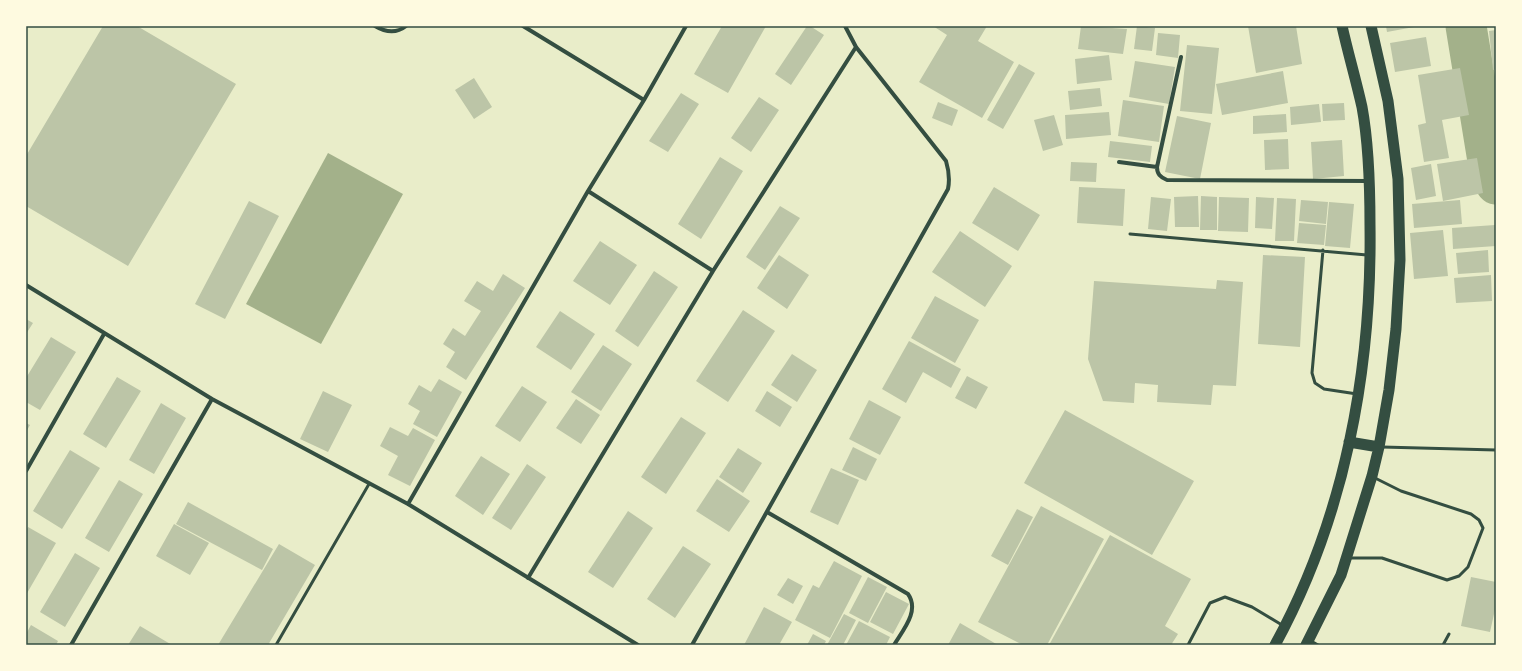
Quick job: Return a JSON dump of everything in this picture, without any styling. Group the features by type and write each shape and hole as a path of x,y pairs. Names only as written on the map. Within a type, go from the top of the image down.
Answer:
{"highway":[{"path":"1275,645 1285,627 1317,557 1339,486 1350,442 1358,395 1367,324 1371,255 1370,181 1362,108 1342,26"},
{"path":"1311,643 1340,575 1372,476 1389,390 1396,329 1400,260 1398,186 1388,101 1371,26"},
{"path":"1350,442 1379,446"}],"street":[{"path":"375,26 382,31 396,32 406,26"},
{"path":"523,26 644,100"},
{"path":"408,504 588,191 644,100 686,26"},
{"path":"692,645 948,189 949,171 946,161 856,47 845,26"},
{"path":"528,578 712,271 856,47"},
{"path":"1181,57 1157,167 1160,175 1167,180 1370,181"},
{"path":"1119,162 1157,167"},
{"path":"588,191 712,271"},
{"path":"26,285 212,399 408,504 638,645"},
{"path":"26,471 104,334"},
{"path":"71,645 212,399"},
{"path":"767,512 908,594 913,602 913,611 894,645"}],"lane":[{"path":"1130,234 1371,255"},
{"path":"1323,250 1312,373 1315,383 1324,389 1358,395"},
{"path":"1379,446 1496,450"},
{"path":"1346,558 1382,558 1447,580 1459,576 1468,567 1483,528 1479,520 1471,514 1401,491 1372,476"},
{"path":"276,645 369,484"},
{"path":"1188,645 1210,603 1224,597 1252,607 1285,627"},
{"path":"1443,645 1449,634"}],"shaded area":[{"path":"328,153 403,194 321,344 246,304"}],"building":[{"path":"103,26 137,26 236,84 128,266 26,206 26,156"},
{"path":"722,26 766,26 728,93 694,74"},
{"path":"807,26 810,26 824,35 791,85 775,74"},
{"path":"933,26 987,26 978,41 1014,62 982,118 919,82 947,35"},
{"path":"1081,26 1127,29 1123,54 1078,49"},
{"path":"1137,26 1155,28 1152,51 1134,49"},
{"path":"1248,26 1296,26 1302,64 1256,73"},
{"path":"1386,26 1414,26 1414,27 1387,32"},
{"path":"1496,30 1496,69 1493,70 1489,31"},
{"path":"1158,33 1180,35 1178,58 1156,55"},
{"path":"1426,37 1431,66 1395,72 1390,43"},
{"path":"1187,45 1219,48 1212,114 1180,111"},
{"path":"1109,55 1112,80 1077,84 1075,59"},
{"path":"1135,61 1175,67 1169,104 1129,97"},
{"path":"1019,64 1035,73 1003,129 987,120"},
{"path":"1460,68 1469,115 1442,120 1449,158 1424,162 1418,125 1426,123 1418,75"},
{"path":"1283,71 1288,103 1222,115 1216,84"},
{"path":"474,78 492,107 474,119 455,90"},
{"path":"1100,88 1102,106 1070,110 1068,91"},
{"path":"681,93 699,104 668,152 649,141"},
{"path":"759,97 779,110 751,152 731,138"},
{"path":"1123,100 1164,106 1159,142 1118,136"},
{"path":"938,102 958,110 952,126 932,118"},
{"path":"1344,103 1345,120 1323,121 1322,104"},
{"path":"1319,104 1321,122 1291,125 1290,107"},
{"path":"1109,112 1111,135 1066,139 1065,115"},
{"path":"1286,114 1287,132 1253,134 1253,116"},
{"path":"1054,115 1063,145 1043,151 1034,120"},
{"path":"1177,116 1211,123 1200,179 1165,172"},
{"path":"1288,139 1289,169 1265,170 1264,140"},
{"path":"1342,140 1344,176 1313,179 1311,142"},
{"path":"1110,141 1152,146 1150,162 1108,157"},
{"path":"720,157 743,171 701,239 678,224"},
{"path":"1477,158 1483,193 1443,201 1437,164"},
{"path":"1071,162 1097,163 1096,182 1070,181"},
{"path":"1431,164 1436,196 1416,200 1411,168"},
{"path":"994,187 1040,215 1018,251 972,223"},
{"path":"1079,187 1125,189 1123,226 1077,223"},
{"path":"1198,196 1199,227 1175,227 1174,197"},
{"path":"1201,196 1217,197 1217,230 1200,230"},
{"path":"1151,197 1171,199 1167,231 1148,229"},
{"path":"1219,197 1249,198 1248,232 1218,231"},
{"path":"1256,197 1274,198 1272,229 1255,228"},
{"path":"1277,198 1296,199 1294,241 1275,241"},
{"path":"1301,200 1328,202 1326,224 1299,221"},
{"path":"1460,200 1462,224 1414,228 1412,204"},
{"path":"249,201 279,216 225,319 195,304"},
{"path":"1329,202 1354,204 1350,248 1325,246"},
{"path":"780,206 800,218 765,270 746,257"},
{"path":"1299,223 1326,225 1324,245 1297,243"},
{"path":"1495,225 1496,246 1453,249 1452,228"},
{"path":"1443,230 1448,276 1414,279 1410,233"},
{"path":"960,231 1012,266 985,307 932,272"},
{"path":"600,241 637,265 610,305 573,281"},
{"path":"1488,250 1489,272 1458,274 1456,253"},
{"path":"779,255 809,275 787,309 757,288"},
{"path":"1263,255 1305,257 1300,347 1258,344"},
{"path":"654,271 678,287 638,347 615,331"},
{"path":"503,274 525,288 466,380 446,367 455,352 443,344 453,328 465,336 481,311 464,301 477,281 493,291"},
{"path":"1491,275 1492,301 1456,303 1454,278"},
{"path":"1217,280 1243,282 1236,386 1213,385 1211,405 1157,402 1158,385 1135,383 1134,403 1103,401 1088,359 1094,281 1216,289"},
{"path":"935,296 979,320 955,363 911,338"},
{"path":"743,310 775,331 728,402 696,381"},
{"path":"560,311 595,334 571,370 536,347"},
{"path":"26,319 33,323 26,334"},
{"path":"51,337 76,352 40,410 26,402 26,378"},
{"path":"909,341 961,369 951,388 923,372 906,403 882,389"},
{"path":"603,345 632,364 601,411 571,392"},
{"path":"792,354 817,370 797,402 771,385"},
{"path":"967,376 988,387 976,409 955,398"},
{"path":"117,377 141,391 106,448 83,434"},
{"path":"439,379 462,392 437,437 413,424 420,411 408,404 419,385 431,392"},
{"path":"522,386 547,402 520,442 495,426"},
{"path":"323,391 352,405 328,452 300,439"},
{"path":"767,391 792,407 780,427 755,411"},
{"path":"576,399 600,415 581,444 556,428"},
{"path":"869,400 901,417 880,455 849,439"},
{"path":"161,403 186,418 154,474 129,460"},
{"path":"1065,410 1194,481 1152,555 1024,483"},
{"path":"681,417 706,433 666,494 641,477"},
{"path":"26,423 30,425 26,432"},
{"path":"390,427 408,436 413,428 435,440 410,486 388,475 398,456 380,446"},
{"path":"853,447 877,459 866,481 842,470"},
{"path":"738,448 762,463 743,493 719,477"},
{"path":"70,450 100,468 62,529 33,511"},
{"path":"481,456 510,474 483,515 455,496"},
{"path":"527,464 546,477 511,530 492,518"},
{"path":"831,468 859,480 838,525 810,512"},
{"path":"717,479 750,501 729,532 696,511"},
{"path":"119,480 143,494 109,552 85,538"},
{"path":"188,502 273,549 262,570 176,524"},
{"path":"1041,506 1104,539 1047,645 1023,645 978,622"},
{"path":"1017,509 1033,517 1008,565 991,556"},
{"path":"628,511 653,528 613,588 588,572"},
{"path":"174,524 209,543 190,575 156,556"},
{"path":"28,527 56,543 26,595 26,531"},
{"path":"1110,535 1191,579 1165,626 1178,634 1171,645 1049,645"},
{"path":"279,544 315,565 268,645 218,645"},
{"path":"683,546 711,564 675,618 647,599"},
{"path":"75,553 100,568 65,627 40,612"},
{"path":"834,561 862,576 830,638 795,620 813,585 819,588"},
{"path":"868,577 887,587 868,623 849,613"},
{"path":"1471,577 1496,582 1496,605 1490,632 1461,626"},
{"path":"788,578 803,586 793,604 777,595"},
{"path":"886,592 909,604 893,634 870,622"},
{"path":"764,607 792,622 779,645 744,645"},
{"path":"844,614 856,620 843,645 827,645"},
{"path":"859,621 890,637 886,645 846,645"},
{"path":"960,623 998,645 948,645"},
{"path":"31,625 58,641 56,645 26,645 26,634"},
{"path":"140,626 172,645 128,645"},
{"path":"813,634 826,641 824,645 807,645"}],"waterway":[{"path":"1466,26 1487,155 1496,184"}]}
